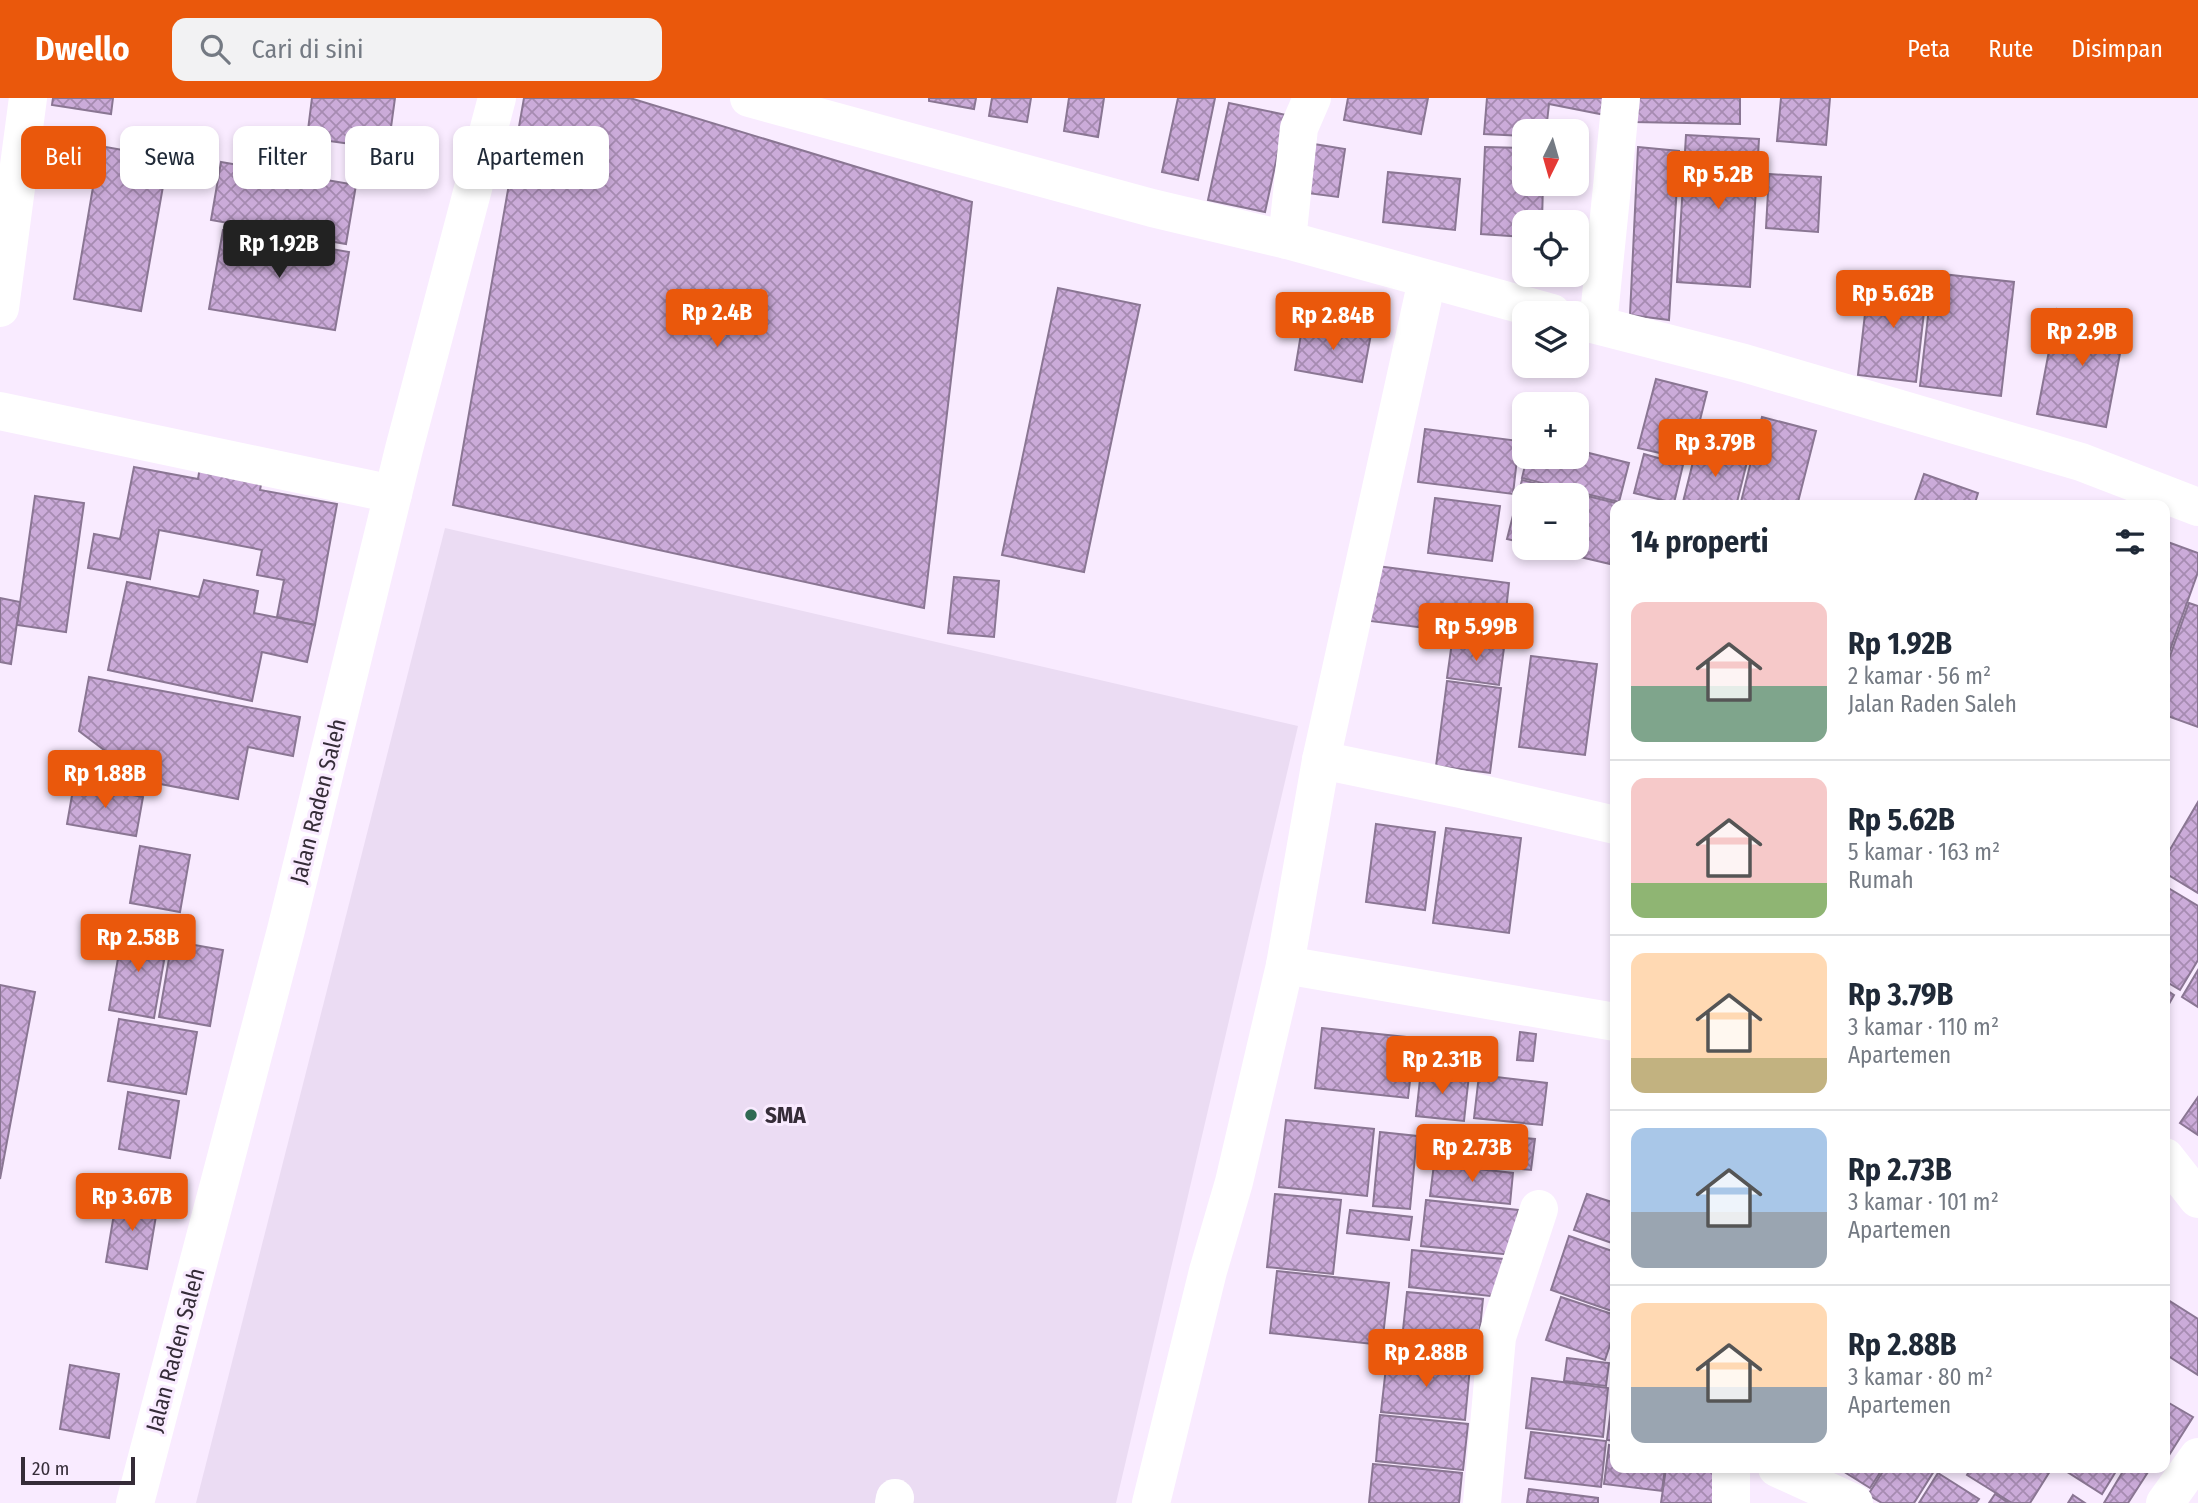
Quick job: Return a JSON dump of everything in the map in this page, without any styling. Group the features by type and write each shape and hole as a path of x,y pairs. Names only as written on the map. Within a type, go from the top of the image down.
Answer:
{"street":[{"path":"0,308 28,98"},
{"name":"Jalan Raden Saleh","path":"135,1503 286,930 393,494 497,98"},
{"path":"749,98 1512,302"},
{"path":"1287,240 1299,128 1312,98"},
{"path":"1589,316 1621,98"},
{"path":"1152,1503 1208,1271 1234,1182 1285,965 1321,760 1427,280"},
{"path":"1589,323 1744,363 2081,462 2198,507"},
{"path":"0,411 393,494"},
{"path":"1321,760 1610,824"},
{"path":"1285,965 1610,1021"},
{"path":"2170,1163 2198,1199"},
{"path":"1482,1503 1497,1337 1539,1209"},
{"path":"2165,1503 2198,1457"},
{"path":"1731,1473 1731,1503"},
{"path":"1788,1473 1854,1503"}],"shaded area":[{"name":"SMA","path":"445,528 1298,726 1116,1503 196,1503"}],"building":[{"path":"53,98 113,98 111,114 52,105"},
{"path":"312,98 395,98 391,126 345,126 345,143 331,141 331,126 308,126"},
{"path":"524,98 630,98 972,202 924,608 453,505 508,189 609,189 609,126 519,126"},
{"path":"929,98 976,98 974,109 929,101"},
{"path":"992,98 1031,98 1027,122 989,116"},
{"path":"1069,98 1104,98 1098,137 1064,131"},
{"path":"1178,98 1215,98 1198,180 1162,172"},
{"path":"1348,98 1428,98 1421,134 1344,120"},
{"path":"1487,98 1608,98 1605,115 1549,104 1547,119 1512,119 1512,135 1484,134"},
{"path":"1633,98 1740,98 1740,124 1633,122"},
{"path":"1781,98 1830,98 1826,145 1777,141"},
{"path":"1229,103 1286,115 1265,212 1208,200"},
{"path":"1686,135 1759,139 1750,287 1677,282"},
{"path":"1314,144 1345,149 1338,197 1307,193"},
{"path":"106,147 120,150 120,189 163,189 141,311 74,299 93,189 106,189"},
{"path":"1485,147 1512,148 1512,196 1543,196 1542,210 1512,210 1512,236 1481,234"},
{"path":"1638,147 1679,151 1669,320 1630,315"},
{"path":"221,162 233,164 233,189 331,189 331,181 345,183 345,189 355,189 346,244 211,220 216,189 219,189"},
{"path":"1388,172 1460,179 1455,230 1383,222"},
{"path":"1769,174 1821,177 1818,232 1766,228"},
{"path":"223,230 349,252 335,330 209,309"},
{"path":"1933,273 2014,282 2001,396 1920,386"},
{"path":"1869,279 1927,286 1916,382 1858,375"},
{"path":"1058,288 1140,305 1084,572 1002,555"},
{"path":"2057,309 2126,322 2106,427 2037,414"},
{"path":"1303,322 1371,334 1362,382 1295,370"},
{"path":"1656,379 1707,392 1690,460 1638,448"},
{"path":"1762,417 1816,431 1799,500 1741,500"},
{"path":"1425,429 1512,440 1512,469 1516,469 1512,494 1418,482"},
{"path":"1697,446 1748,458 1738,500 1684,500"},
{"path":"1589,453 1629,463 1620,500 1589,495 1589,483 1542,483 1522,478 1524,469 1589,469"},
{"path":"1644,454 1683,465 1675,500 1662,500 1634,493"},
{"path":"134,467 198,479 200,467 262,479 260,490 337,504 315,625 277,617 284,580 257,575 262,550 159,530 150,579 88,568 94,534 120,539"},
{"path":"1924,474 1978,493 1976,500 1915,500"},
{"path":"35,496 84,503 66,632 17,625"},
{"path":"1589,496 1610,502 1610,564 1589,559"},
{"path":"1435,498 1500,506 1492,561 1428,553"},
{"path":"1512,519 1512,540 1507,539"},
{"path":"2170,543 2198,553 2198,572 2170,650"},
{"path":"1377,566 1509,583 1503,638 1370,621"},
{"path":"954,577 999,581 994,637 948,633"},
{"path":"204,580 258,591 254,613 315,625 307,662 262,652 252,701 108,670 127,582 199,597"},
{"path":"0,598 20,602 11,664 0,662"},
{"path":"2189,603 2198,606 2198,727 2170,717 2170,656"},
{"path":"1452,642 1504,648 1499,685 1447,678"},
{"path":"1531,656 1597,664 1585,755 1519,747"},
{"path":"89,677 300,717 293,756 248,747 238,799 145,781 79,731"},
{"path":"1447,681 1501,688 1490,773 1436,766"},
{"path":"74,784 143,797 136,836 67,824"},
{"path":"2198,802 2198,893 2170,876 2170,850"},
{"path":"1376,824 1435,832 1425,910 1366,902"},
{"path":"1446,828 1521,838 1509,933 1433,923"},
{"path":"140,846 190,855 180,912 130,903"},
{"path":"2170,889 2198,906 2198,960 2180,990 2170,984"},
{"path":"123,930 168,938 154,1018 109,1010"},
{"path":"172,941 223,950 210,1026 159,1017"},
{"path":"2198,970 2198,1007 2182,997"},
{"path":"0,985 35,992 0,1179"},
{"path":"119,1019 197,1032 186,1094 108,1081"},
{"path":"1322,1028 1415,1038 1408,1098 1315,1088"},
{"path":"1520,1032 1536,1034 1533,1061 1517,1060"},
{"path":"1421,1070 1469,1075 1464,1121 1416,1116"},
{"path":"1479,1075 1547,1083 1542,1125 1474,1118"},
{"path":"128,1092 179,1101 170,1158 119,1149"},
{"path":"2198,1097 2198,1135 2180,1123"},
{"path":"1286,1120 1374,1129 1367,1196 1279,1187"},
{"path":"1380,1132 1417,1136 1410,1209 1373,1206"},
{"path":"1460,1132 1535,1139 1531,1170 1457,1162"},
{"path":"1434,1164 1513,1173 1510,1204 1430,1196"},
{"path":"1275,1194 1341,1200 1333,1274 1267,1267"},
{"path":"1587,1194 1610,1201 1610,1242 1574,1230"},
{"path":"117,1196 158,1204 147,1269 106,1262"},
{"path":"1426,1200 1518,1210 1513,1255 1421,1246"},
{"path":"1350,1210 1412,1217 1409,1240 1347,1233"},
{"path":"1569,1236 1610,1250 1610,1310 1551,1290"},
{"path":"1412,1250 1503,1259 1499,1297 1409,1287"},
{"path":"1277,1271 1389,1283 1382,1345 1270,1333"},
{"path":"1407,1292 1483,1299 1477,1358 1401,1349"},
{"path":"1561,1297 1610,1313 1610,1345 1605,1360 1546,1340"},
{"path":"2170,1301 2198,1319 2198,1375 2170,1357"},
{"path":"1387,1358 1470,1367 1465,1420 1381,1412"},
{"path":"1567,1358 1609,1363 1606,1386 1564,1381"},
{"path":"70,1365 119,1374 109,1438 60,1429"},
{"path":"1532,1378 1608,1388 1603,1437 1526,1428"},
{"path":"2170,1404 2193,1417 2170,1454"},
{"path":"1380,1415 1468,1424 1463,1470 1376,1461"},
{"path":"1610,1417 1610,1440 1607,1440"},
{"path":"1531,1432 1606,1441 1601,1487 1525,1478"},
{"path":"1609,1445 1610,1473 1664,1473 1662,1491 1604,1484"},
{"path":"1373,1464 1462,1473 1459,1503 1369,1503"},
{"path":"1665,1473 1725,1473 1721,1503 1661,1503"},
{"path":"1846,1473 1880,1473 1870,1488"},
{"path":"1882,1473 1933,1473 1914,1503 1882,1503 1868,1495"},
{"path":"1938,1473 1979,1499 1976,1503 1919,1503"},
{"path":"2049,1473 2030,1503 2012,1503 1967,1475"},
{"path":"2069,1473 2115,1473 2102,1494"},
{"path":"2122,1473 2147,1473 2128,1503 2104,1503"},
{"path":"1529,1489 1598,1498 1598,1503 1527,1503"},
{"path":"1995,1494 2009,1503 1989,1503"},
{"path":"2073,1495 2085,1503 2068,1503"}],"place":[{"name":"SMA","path":"751,1115"}]}
